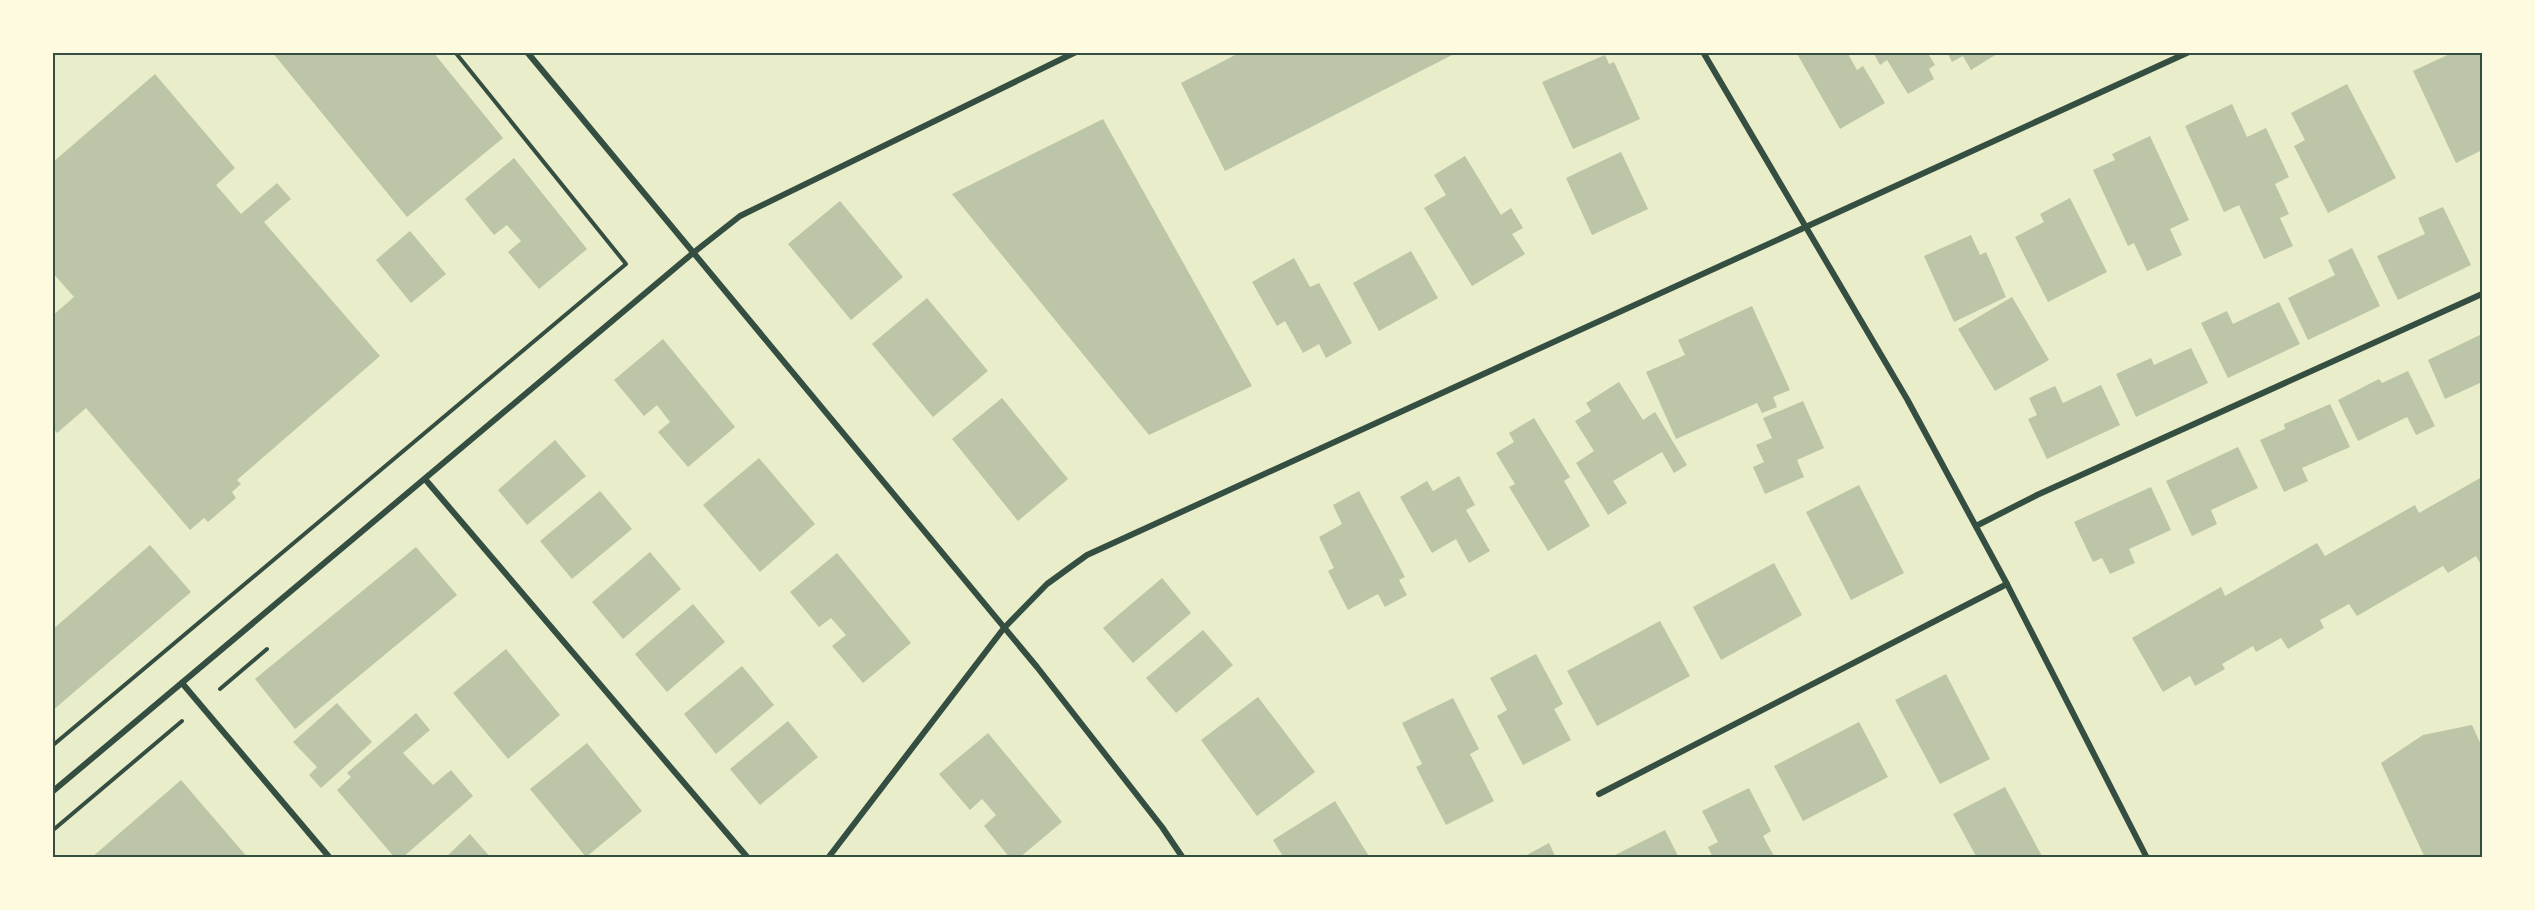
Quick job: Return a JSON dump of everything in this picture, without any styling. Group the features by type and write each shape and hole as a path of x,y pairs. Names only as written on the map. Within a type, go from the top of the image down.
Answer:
{"street":[{"path":"527,52 1004,628 1141,800 1183,858"},
{"path":"52,792 693,253 740,216 1076,52"},
{"path":"1703,52 1907,399 2007,584 2147,858"},
{"path":"828,858 1004,628 1047,584 1087,555 2190,52"},
{"path":"1976,526 2037,495 2482,294"},
{"path":"425,478 748,858"},
{"path":"1599,794 2007,584"},
{"path":"182,683 330,858"}],"path":[{"path":"52,746 626,264 455,52"}],"building":[{"path":"272,52 433,52 503,138 407,217"},
{"path":"1241,52 1458,52 1225,171 1181,83"},
{"path":"1796,52 1847,52 1857,70 1863,66 1885,103 1840,129"},
{"path":"1873,52 1927,52 1935,65 1929,69 1934,79 1908,94 1887,60 1880,65"},
{"path":"1947,52 2000,52 1971,70 1963,56 1952,62"},
{"path":"2454,52 2482,52 2482,150 2456,163 2413,71"},
{"path":"1605,55 1609,64 1614,62 1640,119 1573,149 1542,82"},
{"path":"155,74 235,168 216,185 241,214 277,183 291,199 264,222 380,356 237,480 241,484 232,492 236,498 208,522 204,518 190,530 86,408 57,433 52,427 52,316 74,297 52,272 52,163"},
{"path":"2347,84 2396,178 2328,213 2294,146 2305,140 2291,113"},
{"path":"2232,104 2247,137 2266,128 2289,177 2275,184 2289,214 2280,218 2293,246 2264,259 2239,205 2224,212 2185,126"},
{"path":"1103,119 1252,386 1149,435 952,194"},
{"path":"2150,136 2189,220 2170,229 2182,255 2147,271 2134,243 2128,246 2093,170 2115,160 2112,154"},
{"path":"1621,152 1648,209 1592,235 1566,178"},
{"path":"1465,156 1501,215 1511,208 1523,228 1512,234 1525,254 1472,286 1424,208 1446,195 1434,175"},
{"path":"514,158 587,249 539,289 508,252 521,241 507,225 494,235 465,199"},
{"path":"2070,198 2107,272 2048,302 2015,237 2044,222 2040,214"},
{"path":"840,201 903,277 851,320 788,244"},
{"path":"2443,207 2471,265 2398,300 2377,256 2425,234 2418,218"},
{"path":"410,231 446,274 411,303 376,260"},
{"path":"1971,235 1980,255 1986,252 2006,297 1954,322 1924,256"},
{"path":"2352,248 2380,306 2308,340 2288,298 2335,275 2328,260"},
{"path":"1411,251 1438,298 1379,331 1353,283"},
{"path":"1294,258 1310,287 1319,283 1352,343 1326,358 1319,344 1303,353 1285,321 1277,326 1252,282"},
{"path":"2012,297 2049,360 1995,391 1958,329"},
{"path":"927,298 988,371 933,417 872,344"},
{"path":"2279,302 2300,344 2228,378 2201,323 2227,311 2233,324"},
{"path":"1752,306 1790,390 1773,397 1777,407 1762,413 1757,403 1676,439 1646,372 1685,355 1678,340"},
{"path":"2482,334 2482,382 2445,399 2428,360"},
{"path":"663,339 735,427 688,467 658,432 670,422 657,405 644,416 614,380"},
{"path":"2191,348 2208,383 2136,417 2116,374 2151,358 2154,365"},
{"path":"2408,371 2435,426 2416,435 2407,417 2358,441 2338,400 2379,379 2382,383"},
{"path":"1619,382 1643,420 1655,412 1687,465 1674,473 1662,452 1613,481 1627,503 1608,515 1576,463 1594,451 1575,421 1591,411 1586,403"},
{"path":"2101,385 2120,425 2047,459 2028,419 2037,415 2029,398 2055,386 2063,403"},
{"path":"1002,398 1068,479 1018,521 952,439"},
{"path":"1803,401 1824,448 1797,460 1804,477 1765,494 1753,467 1764,462 1756,445 1772,438 1763,418"},
{"path":"2330,404 2350,447 2302,468 2308,481 2284,492 2260,440 2285,429 2284,424"},
{"path":"1534,418 1570,477 1564,481 1590,526 1548,551 1509,487 1515,484 1496,453 1514,442 1509,433"},
{"path":"555,440 586,476 527,525 498,490"},
{"path":"2238,447 2258,488 2211,510 2217,524 2192,536 2166,481"},
{"path":"759,458 815,524 760,572 703,505"},
{"path":"1459,476 1475,505 1466,510 1490,551 1469,563 1456,539 1432,553 1400,497 1427,481 1433,491"},
{"path":"2482,477 2482,567 2476,556 2448,573 2443,566 2357,616 2349,604 2320,620 2324,628 2288,649 2281,638 2256,652 2253,646 2222,664 2225,669 2195,686 2190,676 2163,692 2132,638 2221,587 2225,596 2317,543 2325,556 2415,505 2419,513"},
{"path":"1859,485 1904,573 1851,600 1806,512"},
{"path":"2151,487 2171,530 2129,549 2135,563 2110,574 2102,558 2093,562 2074,522"},
{"path":"600,491 632,529 572,579 540,541"},
{"path":"1359,491 1405,577 1399,580 1407,595 1385,607 1378,594 1348,610 1328,571 1334,568 1319,537 1342,524 1333,505"},
{"path":"150,545 191,592 52,711 52,630"},
{"path":"416,547 457,595 295,729 255,679"},
{"path":"650,552 681,589 623,639 592,602"},
{"path":"837,553 911,643 863,683 832,646 846,635 831,618 819,627 790,592"},
{"path":"1774,563 1802,615 1721,660 1693,607"},
{"path":"1162,578 1191,613 1133,663 1103,628"},
{"path":"693,604 725,642 667,692 635,654"},
{"path":"1660,621 1690,676 1597,726 1567,671"},
{"path":"1203,630 1233,665 1176,713 1146,678"},
{"path":"506,649 560,715 508,759 453,693"},
{"path":"1536,654 1563,704 1554,709 1571,740 1523,765 1497,716 1507,710 1490,678"},
{"path":"742,666 774,705 716,754 684,714"},
{"path":"1946,674 1990,759 1940,784 1895,700"},
{"path":"1258,697 1315,772 1257,816 1201,740"},
{"path":"1453,698 1479,749 1470,754 1494,801 1446,825 1416,767 1422,764 1402,723"},
{"path":"337,703 372,742 321,788 309,775 317,767 293,742"},
{"path":"416,713 430,730 403,753 433,785 451,770 473,796 402,858 395,858 337,790 351,777 347,773"},
{"path":"788,721 818,757 760,805 730,769"},
{"path":"1859,722 1888,777 1803,821 1774,766"},
{"path":"2472,725 2482,747 2482,858 2425,858 2381,763 2423,735"},
{"path":"988,733 1062,822 1019,858 1010,858 984,826 996,815 982,799 970,810 939,774"},
{"path":"587,743 642,811 586,857 530,789"},
{"path":"181,780 248,858 91,858"},
{"path":"2005,787 2043,858 1977,858 1953,814"},
{"path":"1749,788 1771,831 1763,836 1775,858 1713,858 1708,847 1718,842 1702,811"},
{"path":"1335,801 1370,858 1284,858 1273,840"},
{"path":"1665,830 1679,858 1617,858 1615,855"},
{"path":"470,834 491,858 445,858"},
{"path":"1549,843 1556,858 1521,858"}]}
